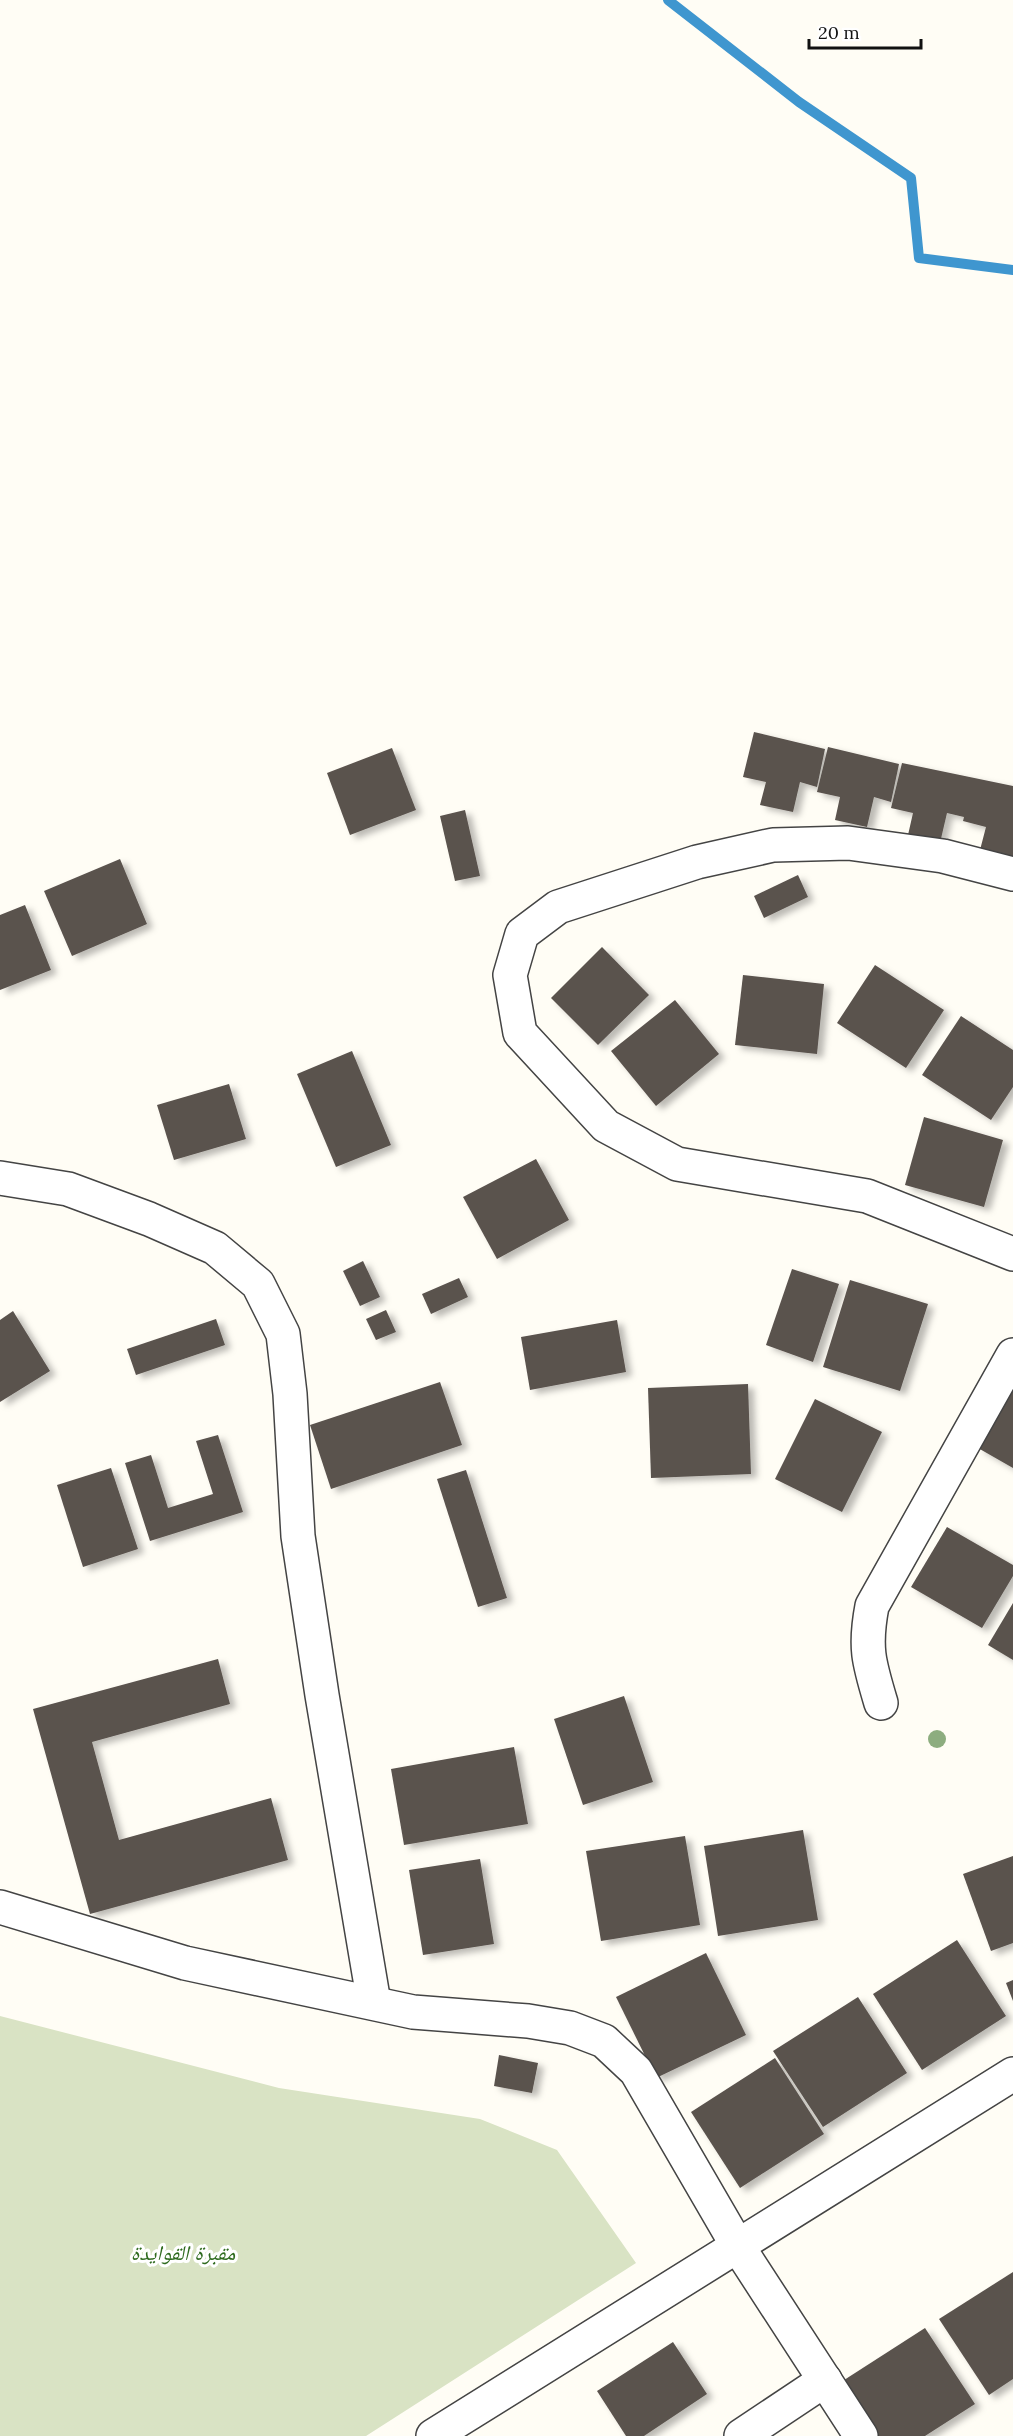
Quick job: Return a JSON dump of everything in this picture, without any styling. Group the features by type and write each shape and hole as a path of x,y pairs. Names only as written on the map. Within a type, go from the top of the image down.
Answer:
{"street":[{"path":"1013,874 943,856 848,843 773,845 697,862 558,907 522,934 510,975 520,1033 606,1126 677,1164 867,1196 1013,1254"},
{"path":"0,1178 68,1189 149,1219 215,1248 258,1284 283,1334 290,1394 298,1536 322,1695 374,2003"},
{"path":"881,1703 870,1668 866,1638 872,1606 1013,1355"},
{"path":"0,1907 185,1963 413,2012 528,2021 570,2028 604,2042 636,2071 737,2245 861,2436"},
{"path":"433,2436 1013,2074"},
{"path":"741,2436 825,2380"}],"green space":[{"name":"مقبرة القوايدة","path":"0,2016 279,2088 480,2119 557,2150 636,2263 366,2436 0,2436"}],"building":[{"path":"754,732 825,749 817,787 800,782 793,812 760,805 766,782 743,777"},
{"path":"828,747 899,764 891,802 874,797 867,827 835,820 840,797 817,792"},
{"path":"392,748 416,810 350,835 327,773"},
{"path":"902,763 1013,786 1013,857 980,850 986,827 963,821 964,817 947,813 940,843 908,835 913,813 891,808"},
{"path":"465,810 480,876 455,881 440,816"},
{"path":"120,859 147,924 72,956 44,891"},
{"path":"798,875 808,897 764,918 754,896"},
{"path":"25,905 51,970 0,990 0,915"},
{"path":"602,947 649,995 598,1045 551,998"},
{"path":"875,965 944,1010 906,1068 837,1023"},
{"path":"743,975 824,984 817,1054 735,1045"},
{"path":"675,1000 719,1054 656,1106 611,1051"},
{"path":"961,1016 1013,1050 1013,1087 991,1120 922,1075"},
{"path":"352,1051 391,1145 336,1167 297,1074"},
{"path":"229,1084 246,1139 174,1160 157,1105"},
{"path":"924,1117 1003,1140 984,1207 905,1185"},
{"path":"536,1159 569,1220 497,1259 463,1197"},
{"path":"363,1261 380,1297 360,1306 343,1271"},
{"path":"792,1269 839,1284 813,1362 766,1345"},
{"path":"459,1278 468,1297 431,1314 422,1294"},
{"path":"850,1280 928,1304 900,1391 823,1367"},
{"path":"386,1310 396,1332 376,1340 366,1319"},
{"path":"13,1311 50,1371 0,1402 0,1320"},
{"path":"216,1319 225,1345 136,1375 127,1349"},
{"path":"617,1320 626,1372 530,1390 521,1337"},
{"path":"440,1382 462,1445 331,1489 310,1425"},
{"path":"748,1384 751,1474 651,1478 648,1388"},
{"path":"1013,1389 1013,1468 978,1448"},
{"path":"815,1399 882,1432 842,1512 775,1479"},
{"path":"218,1435 243,1512 150,1541 125,1463 151,1455 168,1508 213,1494 196,1441"},
{"path":"111,1468 138,1549 83,1567 57,1485"},
{"path":"466,1470 507,1598 478,1607 437,1479"},
{"path":"947,1527 1013,1565 1013,1576 982,1628 911,1587"},
{"path":"1013,1603 1013,1660 988,1645"},
{"path":"218,1659 230,1704 92,1742 119,1840 271,1798 288,1860 90,1914 33,1709"},
{"path":"624,1696 653,1782 583,1805 554,1719"},
{"path":"514,1747 528,1824 404,1845 391,1769"},
{"path":"803,1830 818,1920 718,1936 704,1846"},
{"path":"685,1836 700,1925 601,1941 586,1851"},
{"path":"1013,1856 1013,1943 991,1951 963,1874"},
{"path":"480,1859 494,1944 423,1955 409,1870"},
{"path":"957,1940 1006,2016 922,2070 873,1994"},
{"path":"706,1953 746,2035 656,2078 616,1997"},
{"path":"1013,1980 1013,2001 1006,1983"},
{"path":"858,1997 907,2073 823,2127 773,2051"},
{"path":"499,2055 538,2063 532,2093 494,2086"},
{"path":"775,2058 824,2134 740,2188 691,2112"},
{"path":"1013,2272 1013,2379 989,2395 939,2319"},
{"path":"925,2328 975,2404 925,2436 876,2436 841,2382"},
{"path":"673,2342 707,2394 644,2436 626,2436 597,2391"}],"waterway":[{"path":"668,0 799,102 911,178 919,258 1013,270"}]}
